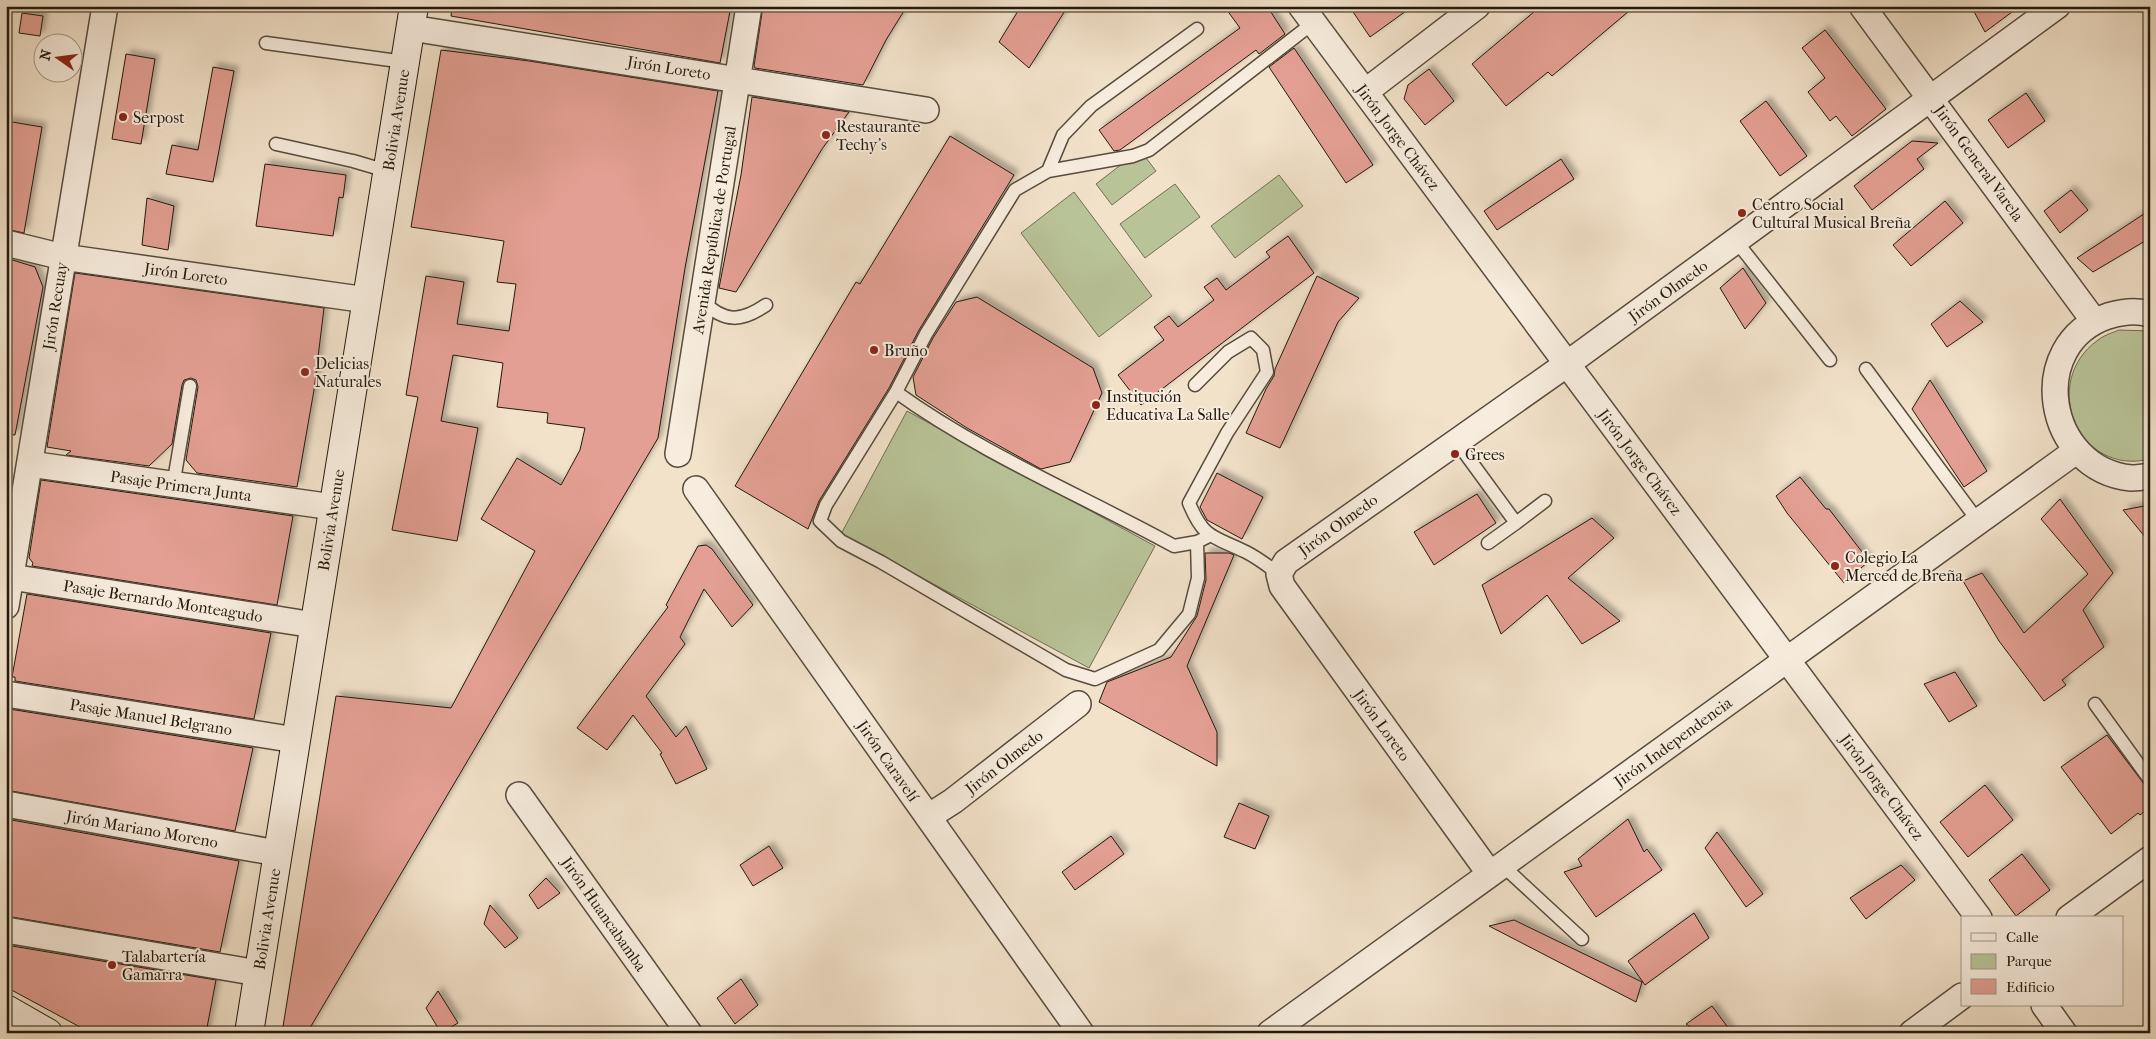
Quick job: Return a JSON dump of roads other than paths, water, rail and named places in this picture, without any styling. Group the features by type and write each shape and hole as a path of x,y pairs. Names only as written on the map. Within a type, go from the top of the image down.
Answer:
{"main road":[{"name":"Bolivia Avenue","path":"249,1033 412,17"},
{"path":"6,1009 48,1033"}],"street":[{"name":"Jirón Recuay","path":"6,606 104,6"},
{"name":"Avenida República de Portugal","path":"678,454 749,6"},
{"path":"1364,92 1477,6"},
{"name":"Jirón General Varela","path":"1862,6 2094,321"},
{"name":"Jirón Olmedo","path":"1279,574 1286,562 1567,364 2057,6"},
{"name":"Jirón Jorge Chávez","path":"1307,14 1978,916"},
{"name":"Jirón Loreto","path":"412,17 738,78 926,110"},
{"name":"Jirón Loreto","path":"6,243 64,257 367,300"},
{"path":"2150,314 2143,312 2118,313 2094,321 2075,337 2062,358 2055,382 2055,406 2062,430 2076,451 2101,469 2131,478 2150,476"},
{"name":"Jirón Independencia","path":"1270,1033 2076,451"},
{"name":"Pasaje Primera Junta","path":"30,464 173,486 333,507"},
{"name":"Jirón Caravelí","path":"696,489 1082,1033"},
{"name":"Jirón Loreto","path":"1279,574 1282,586 1496,869"},
{"name":"Pasaje Bernardo Monteagudo","path":"11,577 314,625"},
{"name":"Pasaje Manuel Belgrano","path":"6,694 296,740"},
{"name":"Jirón Olmedo","path":"928,817 953,801 1078,704"},
{"name":"Jirón Huancabamba","path":"519,795 689,1033"},
{"name":"Jirón Mariano Moreno","path":"6,804 277,853"},
{"path":"2072,916 2150,859"},
{"path":"6,930 258,973"},
{"path":"1912,1033 1961,997"},
{"path":"2045,1006 2064,1033"}],"lane":[{"path":"1197,542 1198,578 1189,614 1159,650 1095,679 1066,670 841,540 820,521 826,505 896,392 926,334 1015,190 1048,171 1133,156 1149,150 1307,14"},
{"path":"1048,171 1064,135 1091,106 1197,29"},
{"path":"266,43 405,62"},
{"path":"276,144 353,161 387,171"},
{"path":"1736,241 1830,360"},
{"path":"702,301 715,313 733,318 751,315 766,305"},
{"path":"1196,385 1228,352 1251,338 1263,350 1266,372 1227,434 1189,503 1196,520 1209,536 1248,553 1279,574"},
{"path":"1866,369 1978,521"},
{"path":"173,486 190,386"},
{"path":"896,392 924,412 1006,459 1174,546 1197,542 1209,536"},
{"path":"1456,441 1516,523"},
{"path":"1488,543 1545,501"},
{"path":"2094,704 2150,780"},
{"path":"1496,869 1582,939"}],"place":[{"name":"Serpost","path":"123,117"},
{"name":"Restaurante Techy's","path":"826,135"},
{"name":"Centro Social Cultural Musical Breña","path":"1742,213"},
{"name":"Bruño","path":"874,350"},
{"name":"Delicias Naturales","path":"305,372"},
{"name":"Institución Educativa La Salle","path":"1096,405"},
{"name":"Grees","path":"1455,454"},
{"name":"Colegio La Merced de Breña","path":"1835,566"},
{"name":"Talabartería Gamarra","path":"112,965"}]}
